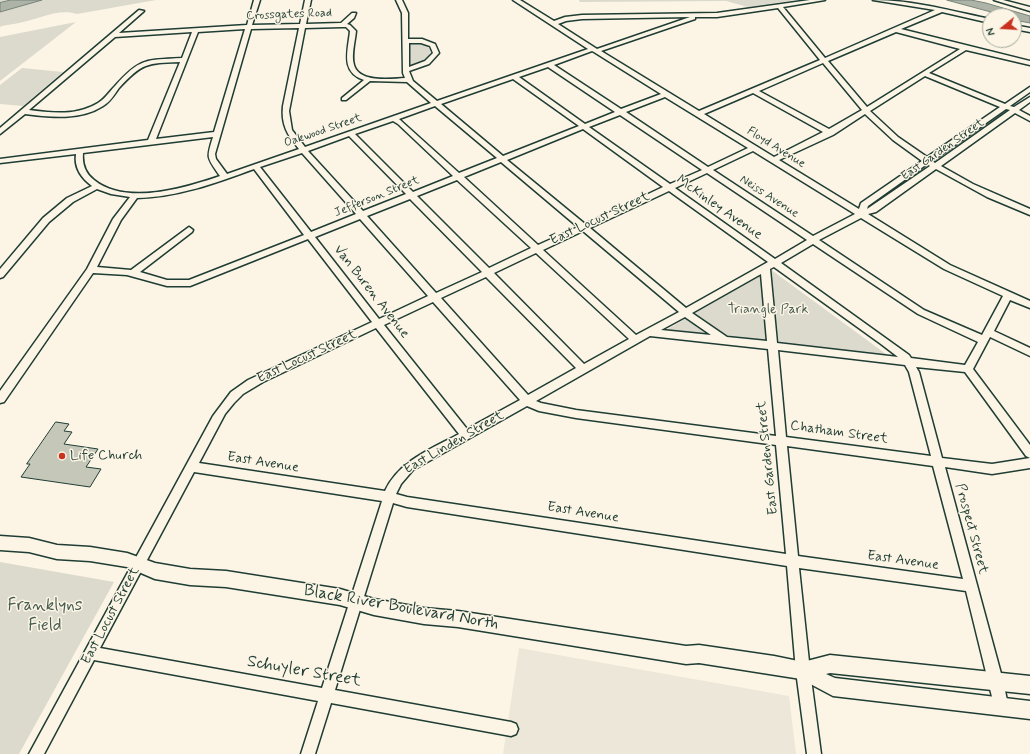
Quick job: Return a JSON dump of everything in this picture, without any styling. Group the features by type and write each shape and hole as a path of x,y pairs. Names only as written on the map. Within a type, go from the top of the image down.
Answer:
{"main road":[{"name":"Black River Boulevard North","path":"0,543 29,545 57,552 97,555 127,560 155,571 190,577 226,579 356,601 374,607 424,616 458,619 686,655 699,654 766,664 803,671 833,687 1001,705 1030,710"},
{"name":"Black River Boulevard North","path":"803,671 830,664 996,681 1030,686"}],"street":[{"path":"225,177 212,159 211,154 257,0"},
{"path":"308,0 286,106 285,121 293,138 527,401"},
{"path":"399,0 405,9 406,70 408,80 420,92 686,313 725,340"},
{"name":"Floyd Avenue","path":"516,0 594,50 948,267 1030,305"},
{"path":"552,24 565,19 582,17 723,14 822,0"},
{"path":"876,0 942,10 982,19"},
{"path":"997,0 1030,9"},
{"path":"780,6 865,110 892,135 936,166 985,192 1030,212"},
{"path":"699,114 942,10"},
{"path":"0,132 142,11"},
{"path":"342,24 354,14"},
{"name":"Oakwood Street","path":"80,151 81,171 86,178 96,186 115,192 135,195 155,195 188,189 548,64 700,15"},
{"name":"Crossgates Road","path":"113,35 342,24 348,26 353,31 352,70 362,77 369,79 408,80"},
{"path":"150,142 196,30"},
{"path":"896,30 1030,63"},
{"path":"405,40 433,45 436,53 427,63 406,70"},
{"path":"774,160 830,133 965,48"},
{"path":"23,112 70,115 90,110 105,100 133,70 142,64 156,61 184,60"},
{"name":"Neiss Avenue","path":"548,64 921,312 1030,352"},
{"path":"925,74 1006,106 1030,119"},
{"name":"McKinley Avenue","path":"513,76 668,188 769,264 884,341 908,361"},
{"path":"344,99 369,79"},
{"name":"East Garden Street","path":"861,214 864,205 1030,89"},
{"path":"754,91 830,133"},
{"name":"Jefferson Street","path":"90,270 133,273 165,284 179,286 190,284 666,94"},
{"name":"East Garden Street","path":"814,754 803,671 772,346 769,264 861,214 873,210 1030,99"},
{"path":"1015,110 1030,114"},
{"path":"392,118 400,123 635,340"},
{"path":"350,133 583,369"},
{"path":"0,161 217,134"},
{"name":"East Locust Street","path":"36,754 216,419 227,402 236,392 252,383 487,272 754,148"},
{"name":"Van Buren Avenue","path":"255,166 309,237 466,435"},
{"path":"0,275 46,220 70,200 96,186"},
{"path":"0,399 90,270 117,219 135,195"},
{"path":"133,273 189,230"},
{"name":"East Linden Street","path":"308,754 392,486 399,476 409,467 649,332 686,313 769,264"},
{"path":"968,369 1008,296"},
{"path":"649,332 968,369 1030,453"},
{"name":"Prospect Street","path":"908,361 914,372 996,681 1001,705"},
{"name":"Chatham Street","path":"527,401 539,408 576,414 992,469 1030,463"},
{"name":"East Avenue","path":"191,467 389,497 407,502 793,561 971,586"},
{"name":"Schuyler Street","path":"91,653 326,694 511,729"}],"shaded area":[{"path":"11,0 42,0 0,12 0,3"},
{"path":"947,0 971,0 1003,8 982,8 982,9"},
{"path":"1022,14 1030,16 1030,23 1022,22"},
{"path":"519,648 789,696 796,754 503,754"}],"green space":[{"path":"0,0 156,0 77,14 62,12 55,13 26,22 0,27"},
{"path":"579,0 796,0 748,7 726,1 580,2"},
{"path":"76,22 0,81 0,37"},
{"path":"405,42 425,45 429,49 429,56 415,65 406,67"},
{"path":"22,68 63,72 23,106 0,104 0,85"},
{"name":"Triangle Park","path":"770,269 890,357 661,333"},
{"name":"Franklyns Field","path":"0,562 114,582 19,754 0,754"}],"building":[{"name":"Life Church","path":"56,422 69,424 64,431 72,432 64,444 98,449 86,467 101,469 90,487 21,477 30,464 27,464"}],"place":[{"name":"Life Church","path":"62,456"}]}
